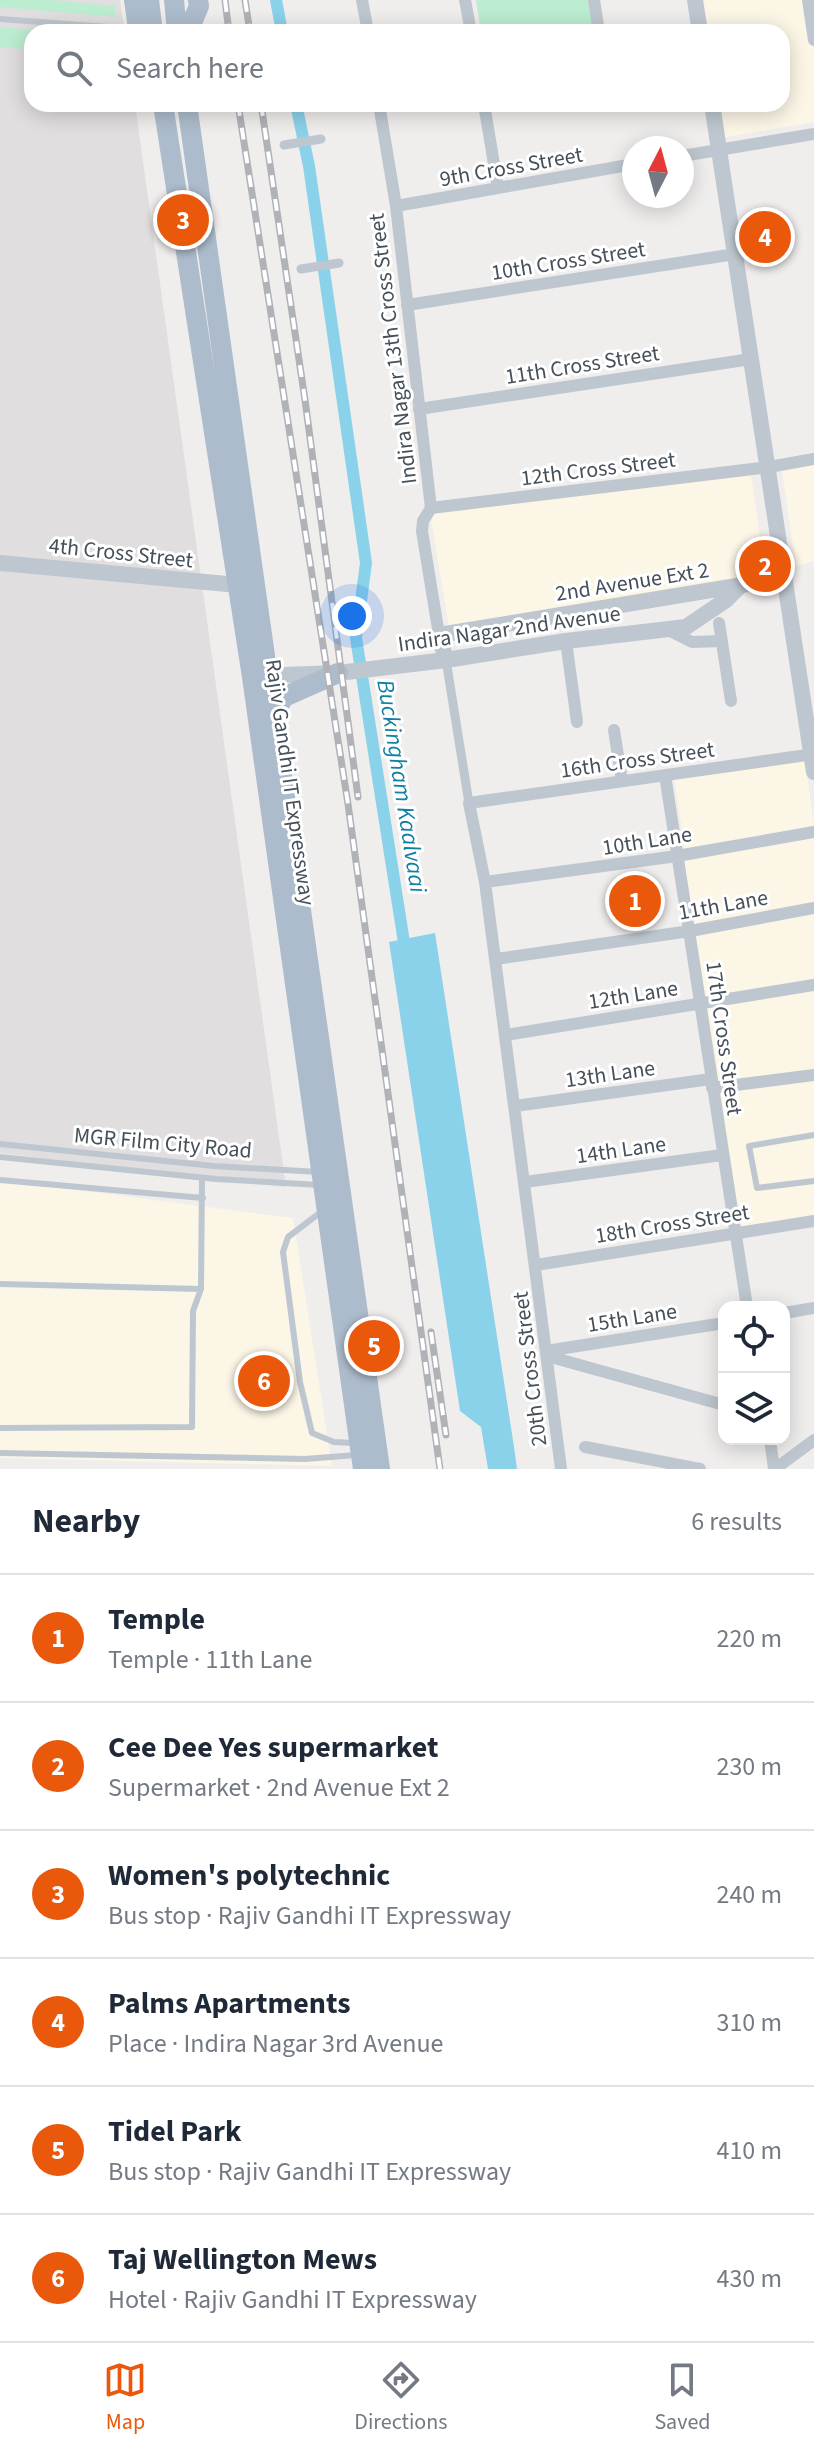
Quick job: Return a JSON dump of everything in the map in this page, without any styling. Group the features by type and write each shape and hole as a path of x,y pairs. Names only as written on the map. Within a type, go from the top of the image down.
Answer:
{"main road":[{"path":"134,0 143,24"},
{"path":"147,24 149,0"},
{"path":"174,0 176,24"},
{"path":"191,24 199,6 198,0"},
{"name":"Rajiv Gandhi IT Expressway","path":"164,112 238,585 260,676 274,714 380,1469"},
{"name":"Rajiv Gandhi IT Expressway","path":"188,112 361,1456"},
{"path":"274,714 284,697 338,673"}],"street":[{"path":"362,0 366,24"},
{"path":"465,0 470,24"},
{"path":"594,0 598,24"},
{"path":"695,0 699,24"},
{"path":"808,0 814,40"},
{"name":"Indira Nagar 13th Cross Street","path":"380,112 396,206 431,508 423,521 422,531 439,635"},
{"path":"485,112 498,188"},
{"path":"713,112 814,772"},
{"path":"694,154 814,134"},
{"path":"284,145 321,139"},
{"name":"9th Cross Street","path":"396,206 622,166"},
{"name":"10th Cross Street","path":"407,305 735,254"},
{"path":"301,269 339,263"},
{"name":"11th Cross Street","path":"419,409 751,359"},
{"name":"12th Cross Street","path":"431,508 814,459"},
{"name":"4th Cross Street","path":"0,563 238,585"},
{"name":"2nd Avenue Ext 2","path":"439,635 785,578"},
{"name":"Indira Nagar 2nd Avenue","path":"260,676 338,673 686,627 726,600 741,585"},
{"path":"719,623 731,701"},
{"path":"667,629 692,642 722,641"},
{"path":"439,635 446,660 469,803"},
{"path":"566,641 577,722"},
{"path":"614,730 622,781"},
{"name":"16th Cross Street","path":"469,803 812,754"},
{"name":"17th Cross Street","path":"665,775 746,1301"},
{"name":"20th Cross Street","path":"469,803 496,959 561,1469"},
{"name":"10th Lane","path":"485,882 679,856 814,832"},
{"name":"11th Lane","path":"496,959 690,931 814,908"},
{"name":"12th Lane","path":"506,1035 814,985"},
{"name":"13th Lane","path":"515,1106 814,1075"},
{"name":"14th Lane","path":"525,1182 722,1155"},
{"name":"18th Cross Street","path":"536,1265 814,1221"},
{"path":"790,1312 814,1308"},
{"name":"15th Lane","path":"547,1354 718,1324"},
{"path":"547,1354 718,1403"},
{"path":"771,1445 774,1469 814,1440"},
{"path":"585,1447 634,1463 700,1469"}],"lane":[{"path":"0,19 61,24"},
{"path":"814,1135 749,1146 757,1188 814,1181"},
{"name":"MGR Film City Road","path":"0,1144 323,1179"},
{"path":"0,1157 202,1178 323,1179"},
{"path":"0,1428 192,1427 193,1311 201,1289 202,1178"},
{"path":"0,1180 203,1198"},
{"path":"327,1207 288,1237 283,1252 300,1382 312,1433 361,1456"},
{"path":"0,1284 201,1289"},
{"path":"0,1453 305,1459 361,1456"}],"shaded area":[{"path":"0,0 120,0 124,24 24,24 24,112 136,112 286,1187 0,1153"},
{"path":"700,0 807,0 814,48 814,122 721,138 717,112 790,112 790,24 704,24"},
{"path":"814,455 814,561 796,566 780,458"},
{"path":"750,468 766,576 449,628 430,512"},
{"path":"805,758 814,827 685,850 674,779"},
{"path":"814,833 814,1221 734,1233 680,857"},
{"path":"0,1180 293,1218 332,1466 0,1458"}],"green space":[{"path":"0,0 52,0 115,6 115,17 0,7"},
{"path":"476,0 592,0 596,24 480,24"},
{"path":"0,27 24,29 24,49 0,47"}],"water":[{"path":"435,933 517,1469 488,1469 481,1427 460,1411 389,942"}],"waterway":[{"name":"Buckingham Kaalvaai","path":"276,0 280,24"},
{"name":"Buckingham Kaalvaai","path":"298,112 309,166 366,563 356,638 406,955"}],"railway":[{"path":"225,0 228,24"},
{"path":"245,0 249,24"},
{"path":"239,112 348,804 440,1469"},
{"path":"262,112 305,400 358,797"},
{"path":"431,1332 446,1435"}],"place":[{"name":"Women's polytechnic","path":"183,220"},
{"name":"Palms Apartments","path":"765,237"},
{"name":"Cee Dee Yes supermarket","path":"765,566"},
{"name":"Temple","path":"635,901"},
{"name":"Tidel Park","path":"374,1346"},
{"name":"Taj Wellington Mews","path":"264,1381"}]}
